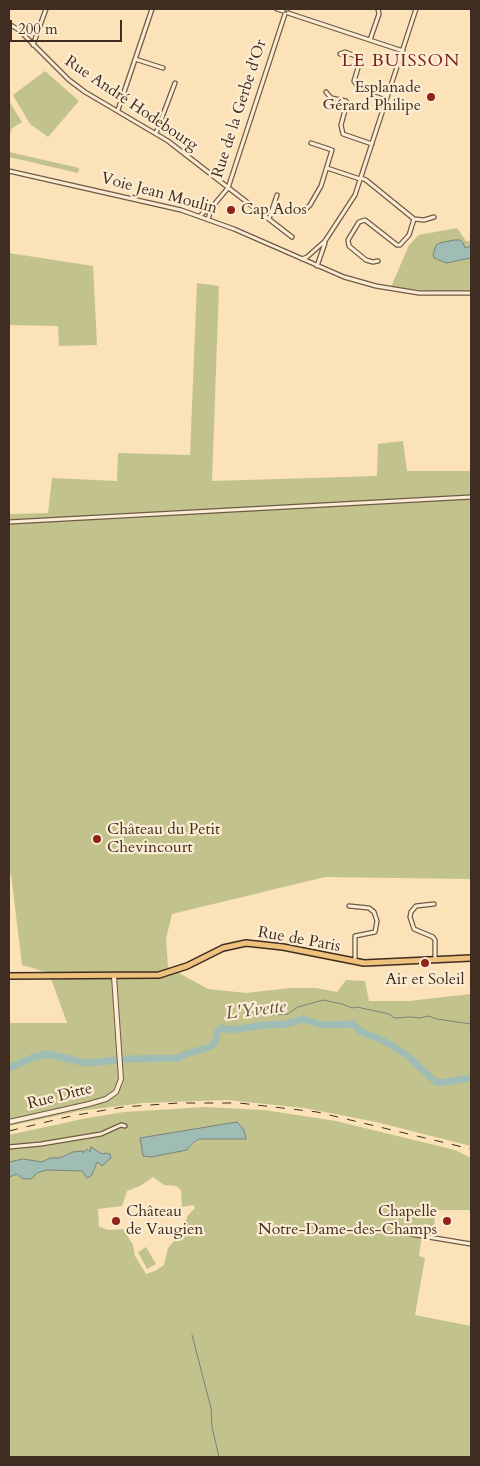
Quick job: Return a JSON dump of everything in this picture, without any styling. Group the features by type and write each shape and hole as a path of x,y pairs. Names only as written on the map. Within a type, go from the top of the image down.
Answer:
{"main road":[{"name":"Rue de Paris","path":"9,976 145,976 167,973 187,966 224,948 246,943 283,947 354,962 378,963 471,958"}],"street":[{"path":"33,45 46,9"},
{"path":"118,110 152,9"},
{"path":"277,9 402,51"},
{"path":"370,40 379,14 378,9"},
{"path":"302,259 325,241 355,195 416,9"},
{"name":"Rue de la Gerbe d'Or","path":"208,219 212,207 228,188 286,11"},
{"name":"Rue André Hodebourg","path":"9,24 19,30 69,80 85,92 156,133 292,237"},
{"path":"340,54 345,52 361,58 354,81 357,86 387,96"},
{"path":"135,59 163,68"},
{"path":"156,133 175,83"},
{"path":"326,92 331,98 346,101 348,104 341,125 343,134 372,144"},
{"path":"305,210 321,186 332,150 311,143"},
{"path":"327,168 366,180 414,218 424,220 434,217"},
{"name":"Voie Jean Moulin","path":"9,171 110,193 200,216 344,277 389,290 427,294 471,293"},
{"path":"269,219 277,195"},
{"name":"Rue de la Gerbe d'Or","path":"200,216 205,210 212,207"},
{"path":"378,261 366,260 349,246 348,240 359,222 363,219 365,220 397,245 400,245 409,235 414,218"},
{"path":"318,266 325,241"},
{"path":"9,522 471,497"},
{"path":"434,904 416,906 411,912 410,918 414,929 433,937 435,960"},
{"path":"349,906 369,908 374,912 377,921 374,932 355,936 354,962"},
{"name":"Rue Ditte","path":"9,1122 106,1099 116,1092 120,1079 120,1055 114,976"},
{"path":"9,1147 41,1144 101,1134 121,1125 125,1126"},
{"path":"410,1234 471,1244"}],"green space":[{"path":"45,71 79,101 48,137 30,124 13,95"},
{"path":"9,101 22,122 9,132"},
{"path":"9,152 79,168 78,173 9,157"},
{"path":"457,228 466,241 471,241 471,291 440,292 391,287 409,245 419,235"},
{"path":"9,253 93,266 97,345 59,346 58,326 9,325"},
{"path":"197,283 219,286 212,481 377,476 378,444 403,441 407,471 471,471 471,879 325,877 172,914 166,939 168,967 208,989 246,993 291,988 316,988 337,992 346,980 365,981 369,1001 409,1001 471,994 471,1146 376,1122 304,1108 227,1100 143,1103 79,1111 9,1126 9,1023 67,1023 49,973 22,965 11,874 9,875 9,514 48,513 52,478 117,481 118,453 190,455"},
{"path":"205,1107 264,1110 336,1121 455,1150 471,1158 471,1210 435,1210 434,1236 422,1235 419,1256 425,1258 415,1315 471,1326 471,1457 9,1457 9,1177 17,1174 23,1179 47,1170 82,1171 92,1175 102,1154 91,1148 91,1152 50,1158 42,1163 23,1159 10,1163 9,1135 124,1112","holes":["164,1135 245,1138 199,1139 187,1150 163,1155 143,1156 141,1138","153,1177 164,1185 176,1186 181,1190 182,1207 193,1205 195,1208 188,1215 182,1232 168,1248 164,1265 146,1274 135,1256 133,1245 123,1229 109,1230 99,1227 98,1209 122,1206 127,1191 140,1186"]},
{"path":"146,1247 156,1264 147,1269 138,1252"}],"water":[{"path":"460,240 465,248 471,246 471,258 446,263 434,258 436,245"},
{"path":"237,1122 244,1130 246,1139 199,1139 187,1150 151,1157 143,1156 140,1138"},
{"path":"91,1147 102,1154 110,1154 111,1158 102,1166 97,1162 92,1175 87,1178 82,1171 47,1170 37,1173 31,1179 23,1179 17,1174 9,1177 9,1162 23,1159 42,1162 73,1152 83,1151 83,1153 87,1149 90,1152"}],"waterway":[{"name":"L'Yvette","path":"271,1015 288,1014 298,1007 323,1000 352,1008 357,1007 389,1014 394,1018 420,1018 428,1016 471,1024"},
{"name":"L'Yvette","path":"9,1068 34,1057 48,1054 91,1063 126,1059 178,1058 210,1047 216,1041 217,1033 221,1028 232,1030 264,1025 287,1024 303,1019 322,1025 353,1024 360,1031 384,1041 407,1055 438,1083 471,1078"},
{"path":"192,1335 211,1408 212,1427 219,1457"}],"railway":[{"path":"9,1131 71,1116 123,1107 178,1103 239,1103 317,1112 471,1149"}],"place":[{"name":"Esplanade Gérard Philipe","path":"431,97"},
{"name":"Cap Ados","path":"231,210"},
{"name":"Château du Petit Chevincourt","path":"97,839"},
{"name":"Air et Soleil","path":"425,963"},
{"name":"Château de Vaugien","path":"116,1221"},
{"name":"Chapelle Notre-Dame-des-Champs","path":"447,1221"}],"district":[{"name":"LE BUISSON","path":"401,62"}]}
